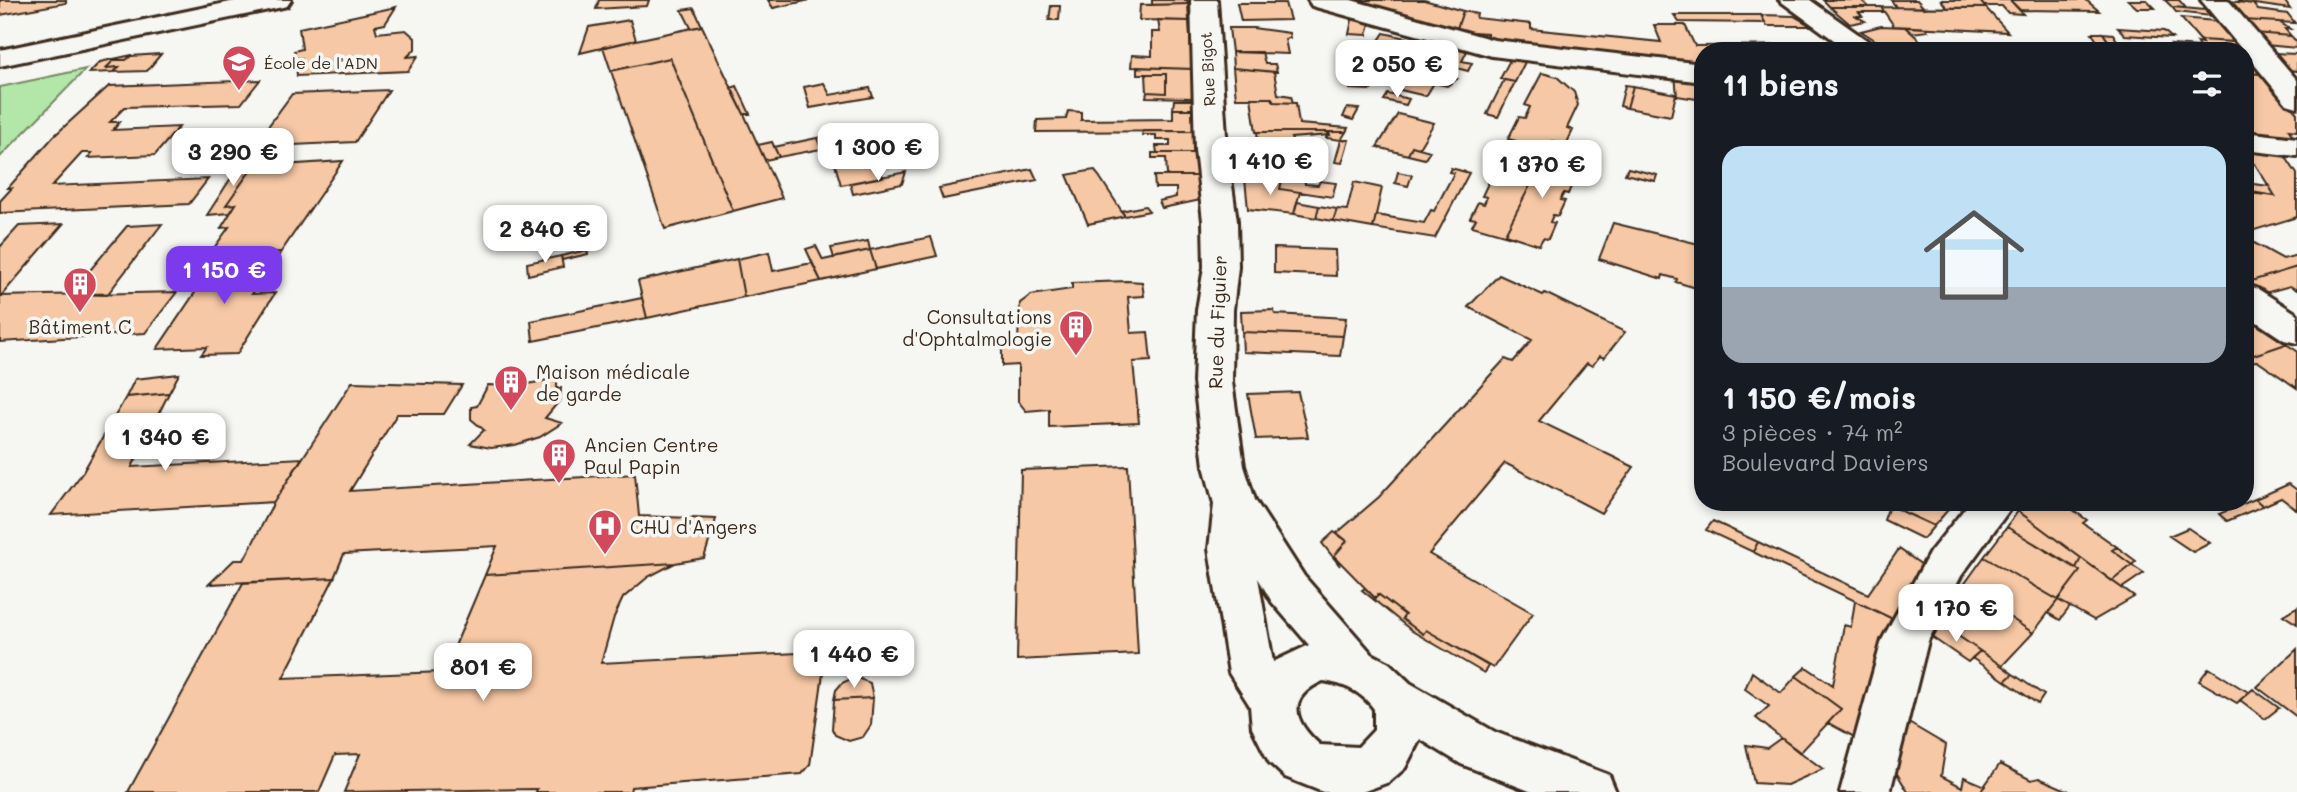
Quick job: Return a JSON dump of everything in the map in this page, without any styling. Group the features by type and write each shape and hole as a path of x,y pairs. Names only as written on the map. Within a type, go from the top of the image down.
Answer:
{"street":[{"path":"0,38 195,0"},
{"path":"220,12 259,0"},
{"path":"0,58 278,0"},
{"name":"Rue Bigot","path":"1204,0 1211,150 1220,220"},
{"path":"1321,0 1492,48 1694,72"},
{"path":"1792,0 1855,42"},
{"path":"2214,0 2250,42"},
{"path":"2254,47 2297,98"},
{"path":"2254,142 2297,147"},
{"name":"Rue du Figuier","path":"1220,220 1221,267 1215,310 1213,382 1224,466 1235,504 1288,589 1354,665 1377,678 1393,698 1478,748 1591,792"},
{"path":"2254,303 2297,331"},
{"name":"Rue du Figuier","path":"1235,504 1231,548 1252,673 1273,699 1285,679 1304,666 1320,661 1354,665"},
{"path":"1865,792 1905,640 1945,564 1987,511"},
{"path":"1273,699 1273,722 1280,740 1311,780 1362,770 1383,758 1396,741 1399,719 1393,698"}],"green space":[{"path":"86,69 0,157 0,87"}],"building":[{"path":"0,0 66,0 66,3 0,15"},
{"path":"599,0 649,0 647,6 596,9"},
{"path":"768,0 810,0 773,8"},
{"path":"1152,0 1187,0 1188,4 1152,5"},
{"path":"1344,0 1424,0 1463,11 1456,31"},
{"path":"1823,0 1861,0 1869,7 1830,7"},
{"path":"1891,0 1917,0 1924,8 1896,7"},
{"path":"1941,0 1979,0 1986,8 1947,8"},
{"path":"1979,0 2010,0 2023,14 2008,13 2002,6 1984,6"},
{"path":"2010,0 2086,0 2099,11 2020,10"},
{"path":"2128,0 2147,0 2155,8 2137,8"},
{"path":"2165,0 2179,0 2186,8 2172,7"},
{"path":"2239,0 2284,0 2290,9 2241,2"},
{"path":"2230,1 2253,4 2258,10 2288,14 2295,23 2243,20"},
{"path":"1237,3 1285,3 1290,20 1241,21"},
{"path":"1188,4 1189,21 1139,20 1140,5"},
{"path":"1051,6 1060,6 1059,20 1049,20"},
{"path":"396,7 385,24 375,26 377,33 406,30 415,38 415,49 407,57 418,56 408,71 297,76 296,61 302,61 302,58 295,58 294,51 302,49 299,28"},
{"path":"1830,7 1881,7 1884,12 1859,12 1862,16 1856,16 1865,21 1850,24"},
{"path":"1881,7 1986,8 2008,32 1894,26"},
{"path":"2172,7 2205,10 2211,16 2176,12"},
{"path":"694,8 702,26 691,28 682,10"},
{"path":"1463,11 1477,14 1476,18 1531,24 1531,29 1661,42 1654,25 1685,25 1694,44 1694,61 1487,40 1487,33 1456,31"},
{"path":"1353,15 1371,20 1367,35 1349,34"},
{"path":"1674,15 1761,15 1765,23 1679,22"},
{"path":"1761,15 1794,16 1811,26 1767,26"},
{"path":"2181,18 2215,21 2234,42 2200,40"},
{"path":"630,20 636,40 580,53 589,27"},
{"path":"1158,20 1189,21 1192,69 1131,67 1132,55 1152,56 1152,32 1160,32"},
{"path":"2243,20 2279,22 2290,29 2285,29 2291,36 2255,33"},
{"path":"702,26 782,198 733,211 670,58 611,71 603,47"},
{"path":"1881,26 1905,27 1922,42 1878,42 1861,31"},
{"path":"1905,27 1926,28 1928,31 1912,33"},
{"path":"1229,28 1289,33 1290,38 1285,39 1288,54 1232,52"},
{"path":"2118,28 2164,31 2172,38 2125,35"},
{"path":"1384,33 1406,38 1386,68 1364,63"},
{"path":"2092,33 2103,33 2108,42 2098,42"},
{"path":"2103,33 2113,34 2118,42 2109,42"},
{"path":"2255,33 2291,36 2297,42 2297,48 2266,45"},
{"path":"1424,38 1456,45 1455,48 1467,51 1462,61 1472,63 1468,71 1412,56"},
{"path":"2200,40 2234,42 2201,42"},
{"path":"1232,52 1262,52 1265,64 1275,64 1277,72 1233,68"},
{"path":"2273,53 2297,54 2297,71 2289,70"},
{"path":"161,54 147,71 114,72 119,67 106,68 114,60"},
{"path":"132,55 126,60 114,60 106,68 119,67 114,72 89,73 100,62"},
{"path":"1512,56 1527,58 1515,82 1500,79"},
{"path":"670,58 733,211 665,229 611,71"},
{"path":"1410,60 1443,67 1441,70 1455,73 1452,78 1457,79 1447,86 1434,83 1426,96 1392,88"},
{"path":"2254,65 2262,74 2254,74"},
{"path":"1137,67 1192,69 1194,98 1146,97 1147,92 1166,93 1166,74 1137,74"},
{"path":"1233,68 1274,72 1278,94 1291,96 1293,103 1274,102 1272,98 1236,98"},
{"path":"1357,72 1381,75 1377,82 1355,80"},
{"path":"1542,73 1557,77 1574,92 1578,105 1567,128 1573,130 1566,145 1553,141 1505,234 1515,238 1472,226 1476,219 1470,218 1478,202 1484,204 1487,197 1482,196 1489,181 1495,182 1498,176 1493,175 1500,161 1505,162 1516,141 1508,139 1519,117 1525,118 1530,107 1525,105"},
{"path":"1146,74 1166,74 1166,93 1147,92"},
{"path":"2254,74 2262,74 2297,113 2297,131 2289,130 2295,140 2254,135"},
{"path":"1675,75 1694,78 1694,99 1677,96"},
{"path":"260,80 241,104 125,107 110,122 120,122 113,130 179,127 155,155 88,158 92,153 82,153 52,186 208,179 189,204 0,213 0,201 12,188 8,188 54,136 109,86"},
{"path":"1351,80 1377,82 1371,90 1350,89"},
{"path":"1504,80 1515,82 1498,117 1487,114"},
{"path":"824,83 830,95 870,88 873,97 810,108 804,87"},
{"path":"1625,85 1633,86 1627,108 1620,106"},
{"path":"737,86 750,114 744,114 731,88"},
{"path":"1633,86 1676,94 1671,116 1627,108"},
{"path":"389,90 355,142 253,147 292,94"},
{"path":"1388,94 1409,99 1406,105 1384,100"},
{"path":"1251,98 1272,98 1274,102 1296,103 1299,124 1348,128 1346,132 1256,132"},
{"path":"1174,100 1194,100 1194,109 1173,109"},
{"path":"1347,108 1359,109 1353,120 1343,117"},
{"path":"1173,109 1194,109 1196,131 1036,132 1037,120 1066,119 1068,111 1081,112 1081,120 1173,119"},
{"path":"1398,114 1434,123 1419,148 1412,146 1408,155 1377,147"},
{"path":"889,123 892,135 821,149 817,138"},
{"path":"1143,131 1196,131 1197,153 1157,153 1156,146 1170,146 1170,140 1156,140 1156,135 1142,135"},
{"path":"1257,132 1329,132 1330,135 1291,138 1293,143 1284,143 1283,159 1242,155 1241,142 1258,141"},
{"path":"1329,132 1346,132 1341,140 1326,138"},
{"path":"817,138 821,149 779,157 774,147"},
{"path":"869,139 883,177 841,185 830,147"},
{"path":"1341,140 1349,140 1342,163 1335,162"},
{"path":"1511,140 1516,141 1505,162 1500,161"},
{"path":"1553,141 1566,145 1554,166 1572,171 1569,178 1574,179 1568,194 1564,193 1560,200 1565,201 1558,216 1553,215 1550,222 1555,223 1548,239 1543,238 1539,245 1505,234"},
{"path":"772,142 779,157 765,160 758,145"},
{"path":"1412,146 1430,151 1425,159 1408,155"},
{"path":"2254,151 2285,156 2297,174 2297,217 2254,230 2254,192 2275,196 2255,164"},
{"path":"1152,153 1197,153 1199,176 1167,176 1166,158 1152,158"},
{"path":"1242,155 1276,158 1276,165 1304,168 1305,184 1318,185 1320,181 1336,183 1332,197 1280,189 1282,180 1245,179"},
{"path":"263,160 259,166 253,167 226,205 236,204 230,213 207,215 242,161"},
{"path":"343,161 281,252 209,255 229,227 221,228 236,204 226,205 253,167"},
{"path":"1451,168 1469,173 1435,238 1373,228 1376,215 1424,223 1431,210 1434,211 1454,173 1449,172"},
{"path":"1628,168 1657,175 1655,181 1625,174"},
{"path":"1032,169 1037,180 943,199 939,188"},
{"path":"1094,170 1125,216 1088,224 1067,175"},
{"path":"906,172 902,184 853,194 850,183"},
{"path":"1398,172 1412,175 1408,186 1395,183"},
{"path":"1154,176 1199,176 1201,200 1162,208 1159,201 1176,197 1176,188 1155,188"},
{"path":"1245,179 1282,180 1280,189 1300,192 1294,214 1248,209"},
{"path":"1354,182 1382,188 1373,228 1333,221 1337,209 1347,210"},
{"path":"2254,184 2269,186 2275,196 2254,194"},
{"path":"1297,202 1319,206 1316,218 1294,214"},
{"path":"1145,206 1149,211 1125,216 1121,211"},
{"path":"1319,206 1337,209 1333,221 1316,218"},
{"path":"1613,223 1694,243 1694,287 1676,282 1677,279 1663,275 1662,279 1599,259"},
{"path":"63,224 0,296 0,247 19,226"},
{"path":"162,224 107,295 70,294 127,226"},
{"path":"931,237 937,256 876,269 870,250"},
{"path":"868,241 870,250 834,258 831,248"},
{"path":"2254,243 2283,259 2297,255 2297,267 2254,280"},
{"path":"816,246 823,260 870,250 876,269 821,281 806,249"},
{"path":"1274,248 1335,250 1336,276 1274,273"},
{"path":"587,250 588,254 562,260 561,256"},
{"path":"281,252 252,294 275,293 237,354 201,355 207,347 157,349 221,254"},
{"path":"769,252 773,271 812,263 821,281 744,297 737,259"},
{"path":"561,256 563,267 528,275 527,263"},
{"path":"737,259 744,297 647,318 638,281"},
{"path":"2297,267 2297,290 2290,286 2265,293 2254,286 2254,280"},
{"path":"1499,275 1543,295 1545,293 1625,332 1604,358 1600,356 1592,366 1587,363 1539,421 1634,467 1601,513 1505,463 1429,554 1533,613 1493,668 1426,630 1423,634 1402,619 1405,615 1378,594 1375,598 1334,556 1347,541 1337,533 1379,497 1505,359 1513,362 1532,340 1468,307"},
{"name":"Consultations d'Ophtalmologie","path":"1142,282 1144,296 1128,297 1131,333 1148,332 1151,361 1133,362 1139,423 1049,427 1049,409 1026,411 1018,401 1018,365 1002,366 1002,340 1018,340 1020,303 1031,295 1072,289 1072,283"},
{"name":"Bâtiment C","path":"177,292 145,333 0,342 0,296"},
{"path":"642,298 647,318 533,341 531,321"},
{"path":"1273,310 1275,314 1346,318 1343,336 1242,332 1241,311"},
{"path":"2254,323 2286,344 2254,355"},
{"path":"1242,332 1343,336 1340,356 1243,352"},
{"path":"2286,344 2297,351 2297,388 2254,361 2254,355"},
{"path":"179,374 169,393 126,397 135,379"},
{"name":"Maison médicale de garde","path":"557,378 557,389 561,388 560,400 545,418 562,423 540,437 515,445 491,448 470,444 484,430 471,419 471,407 477,406 488,385 519,386"},
{"name":"Ancien Centre Paul Papin","path":"352,382 462,385 444,414 397,414 350,491 635,474 639,516 716,519 704,558 675,563 485,575 497,546 344,554 334,578 209,584 234,560 244,560 274,502"},
{"path":"1298,392 1308,437 1256,439 1248,394"},
{"path":"169,393 132,467 302,458 274,502 51,515 83,472 126,397"},
{"path":"162,425 156,437 147,438 153,426"},
{"path":"1128,466 1138,654 1017,660 1021,470"},
{"path":"2289,484 2297,490 2297,510 2281,498 2263,506 2255,499"},
{"path":"2255,499 2263,506 2254,510"},
{"path":"1887,511 1902,511 1934,526 1923,539 1884,520"},
{"path":"1902,511 1947,511 1934,526"},
{"path":"2018,511 2074,511 2087,520 2083,523 2117,547 2112,550 2132,565 2112,581"},
{"path":"2018,511 2081,558 2076,568 2007,527"},
{"path":"2226,511 2251,511 2227,521 2219,514"},
{"path":"1713,521 1758,542 1753,552 1706,530"},
{"path":"2007,527 2080,571 2058,600 1984,557"},
{"path":"2188,528 2210,543 2193,552 2169,536"},
{"path":"1334,532 1347,541 1334,556 1340,566 1322,543"},
{"path":"1758,542 1868,594 1899,549 1928,569 1897,621 1753,552"},
{"path":"2117,547 2136,561 2132,565 2112,550"},
{"path":"1984,557 2058,600 2033,633 1963,586"},
{"path":"2081,558 2134,597 2094,620 2058,600 2080,571 2076,568"},
{"path":"675,563 648,577 623,598 614,617 601,663 818,652 825,660 810,765 802,774 631,787 630,792 536,792 537,789 344,792 360,754 335,755 319,792 128,792 243,583 334,578 283,678 444,672 485,575"},
{"path":"2132,565 2144,573 2122,588 2112,581"},
{"path":"1963,586 2033,633 2002,666 1941,624"},
{"path":"1365,588 1375,598 1378,594 1405,615 1402,619 1423,634 1426,630 1488,666 1484,673 1412,631 1362,590"},
{"path":"2058,600 2070,607 2060,620 2048,613"},
{"path":"1855,601 1897,621 1858,739 1828,723 1841,709 1796,676 1806,667 1833,685 1844,625 1851,627"},
{"path":"2297,607 2297,624 2283,615"},
{"path":"1941,624 1980,651 1968,662 1933,638"},
{"path":"2297,649 2297,717 2257,687"},
{"path":"1980,651 2013,674 2005,681 1972,658"},
{"path":"2209,668 2249,692 2237,703 2199,681"},
{"path":"1752,672 1781,693 1796,676 1841,709 1800,753 1756,718 1769,706 1745,689"},
{"path":"2013,674 2044,695 2038,704 2005,681"},
{"path":"855,677 870,683 873,698 834,700 836,690 842,683"},
{"path":"2253,689 2279,708 2265,719 2240,700"},
{"path":"873,698 871,725 863,737 849,741 835,735 832,729 834,700"},
{"path":"1907,722 1946,745 1941,776 1962,787 1964,777 1985,786 1980,792 1908,792 1893,767"},
{"path":"1781,738 1823,769 1787,785 1754,783 1746,745 1767,748"},
{"path":"2000,764 2031,780 2039,778 2071,792 1980,792"}],"place":[{"name":"École de l'ADN","path":"239,92"},
{"name":"Bâtiment C","path":"80,314"},
{"name":"Consultations d'Ophtalmologie","path":"1076,357"},
{"name":"Maison médicale de garde","path":"511,412"},
{"name":"Ancien Centre Paul Papin","path":"559,485"},
{"name":"CHU d'Angers","path":"605,556"}]}
